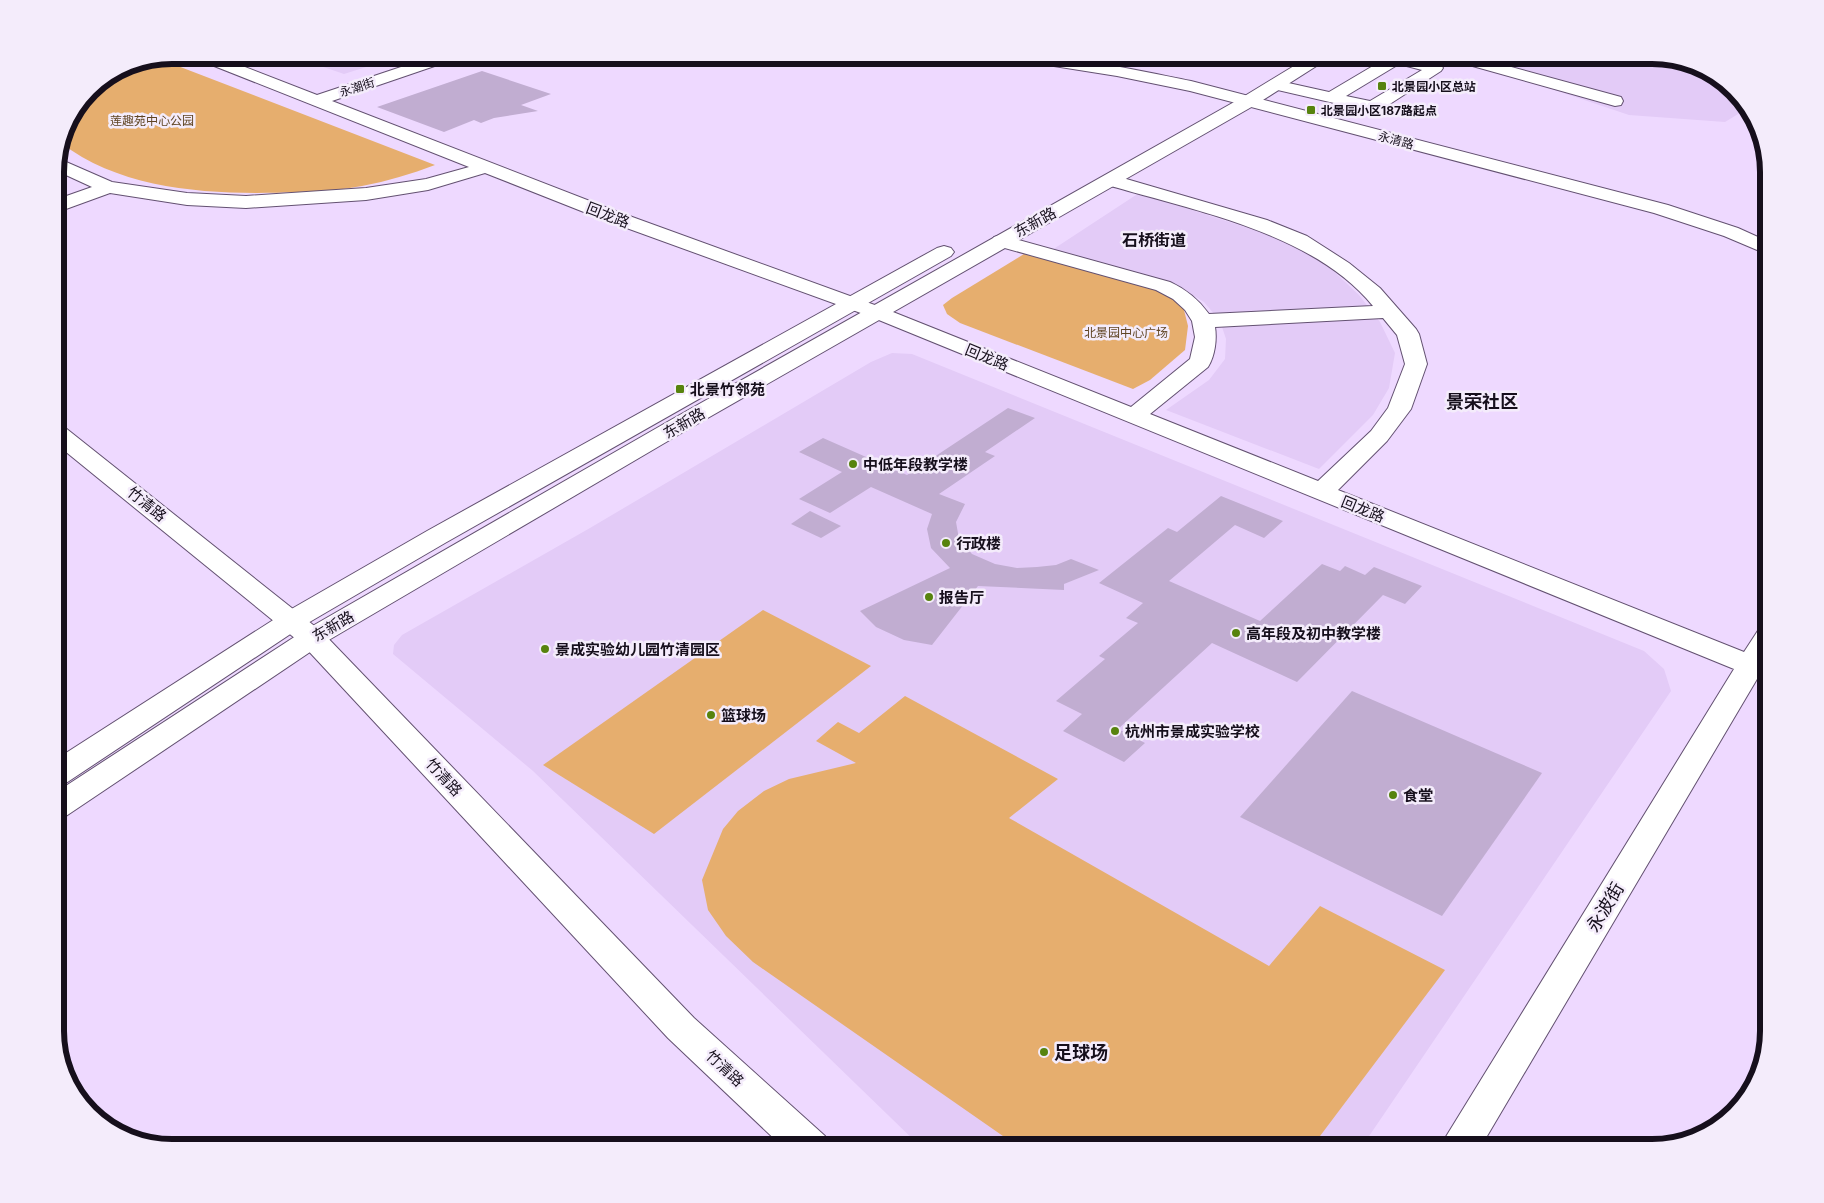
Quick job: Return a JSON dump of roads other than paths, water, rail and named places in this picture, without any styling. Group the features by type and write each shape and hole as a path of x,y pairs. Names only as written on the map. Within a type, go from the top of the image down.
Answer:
{"street":[{"name":"回龙路","path":"224,64 615,218 876,312 1760,670"},
{"name":"永潮街","path":"318,100 425,64"},
{"name":"永清路","path":"1073,64 1191,86 1661,209 1731,232 1760,245"},
{"name":"东新路","path":"1013,215 1231,96 1284,64"},
{"name":"东新路","path":"64,770 302,629 876,312 994,231 1110,180 1249,101 1309,64"},
{"path":"1333,97 1378,64"},
{"path":"1275,85 1373,107 1434,68 1416,64"},
{"path":"1482,64 1615,101"},
{"path":"64,167 108,187 187,199 246,202 366,194 428,184 487,167"},
{"path":"1110,180 1260,224 1300,240 1355,277 1373,292 1408,334 1416,364 1399,409 1380,436 1321,492"},
{"path":"64,204 108,187"},
{"path":"994,231 1163,286 1180,294 1203,321 1206,337 1200,362 1134,416"},
{"name":"东新路","path":"64,801 302,629 436,536 961,243"},
{"path":"1203,321 1389,312"},
{"name":"竹清路","path":"64,438 302,629 682,1028 801,1139"},
{"name":"永波街","path":"1465,1139 1760,670"}],"place":[{"name":"北景园小区总站","path":"1382,86"},
{"name":"北景园小区187路起点","path":"1311,110"},
{"name":"北景竹邻苑","path":"680,389"},
{"name":"中低年段教学楼","path":"853,464"},
{"name":"行政楼","path":"946,543"},
{"name":"报告厅","path":"929,597"},
{"name":"高年段及初中教学楼","path":"1236,633"},
{"name":"景成实验幼儿园竹清园区","path":"545,649"},
{"name":"篮球场","path":"711,715"},
{"name":"杭州市景成实验学校","path":"1115,731"},
{"name":"食堂","path":"1393,795"},
{"name":"足球场","path":"1044,1052"}],"district":[{"name":"石桥街道","path":"1154,240"},
{"name":"景荣社区","path":"1482,401"}],"park label":[{"name":"莲趣苑中心公园","path":"152,120"},
{"name":"北景园中心广场","path":"1126,332"}]}
